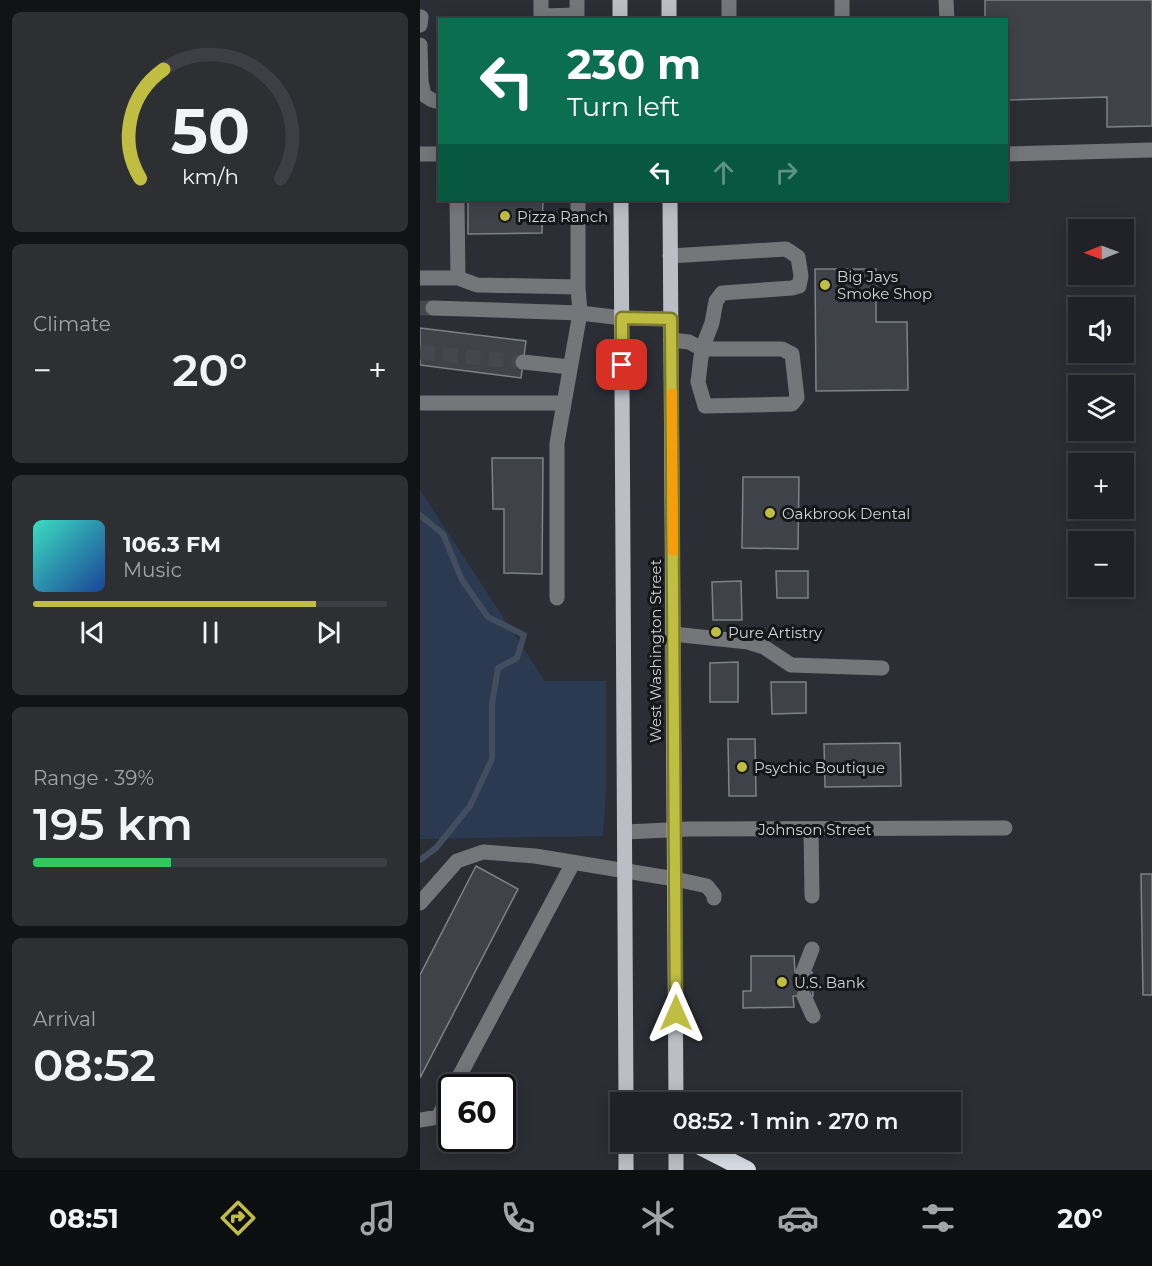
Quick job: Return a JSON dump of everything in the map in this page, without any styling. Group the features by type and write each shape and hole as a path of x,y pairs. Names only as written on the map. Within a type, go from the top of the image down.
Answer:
{"highway":[{"path":"712,1152 747,1170"}],"main road":[{"path":"620,0 620,18"},
{"path":"669,0 669,18"},
{"name":"West Washington Street","path":"621,201 626,1092"},
{"name":"West Washington Street","path":"670,201 676,1092"},
{"path":"626,1152 626,1170"},
{"path":"676,1152 676,1170"}],"street":[{"path":"541,0 541,16 577,12"},
{"path":"729,0 729,18"},
{"path":"842,0 842,18"},
{"path":"946,0 947,18"},
{"path":"420,45 421,81 424,95 438,102"},
{"path":"1008,154 1152,150"},
{"path":"420,154 438,154"},
{"path":"457,201 458,278"},
{"path":"557,598 557,443 580,313 578,201"},
{"path":"670,256 786,249 798,257 801,276 799,286 722,293 716,301 712,323 702,349 698,382 705,406 792,404 797,398 792,354 782,349 702,349 689,342 671,340"},
{"path":"420,278 458,278 477,285 578,287"},
{"path":"433,308 671,319"},
{"path":"523,362 570,368"},
{"path":"420,403 564,403"},
{"path":"673,634 748,642 764,647 791,665 882,668"},
{"name":"Johnson Street","path":"625,831 1005,828"},
{"path":"811,829 812,896"},
{"path":"420,903 457,861 483,852 535,856 675,879 707,886 714,898"},
{"path":"460,1074 573,862"},
{"path":"803,972 812,949"},
{"path":"804,996 813,1016"},
{"path":"420,1120 438,1117"}],"shaded area":[{"path":"420,490 545,681 606,681 606,792 603,836 420,839"}],"building":[{"path":"985,0 1152,0 1152,126 1107,127 1107,97 1008,100 1008,18 985,18"},
{"name":"Pizza Ranch","path":"468,201 543,201 542,233 468,234"},
{"path":"815,269 876,269 876,322 907,322 908,390 816,391"},
{"path":"420,328 526,341 521,378 420,365"},
{"path":"492,458 543,458 542,574 504,573 504,509 493,509"},
{"name":"Oakbrook Dental","path":"743,477 799,477 798,549 742,548"},
{"path":"776,571 808,571 808,598 777,598"},
{"path":"741,581 742,620 713,620 712,582"},
{"path":"738,662 738,702 710,702 710,663"},
{"path":"771,682 806,682 806,713 772,714"},
{"name":"Psychic Boutique","path":"728,739 755,739 756,796 729,796"},
{"path":"900,743 901,786 825,787 824,744"},
{"path":"476,866 518,889 420,1078 420,975"},
{"path":"1141,874 1152,874 1152,995 1143,995"},
{"name":"U.S. Bank","path":"751,956 794,956 795,972 812,972 813,996 793,996 794,1007 743,1008 743,991 751,991"}],"waterway":[{"path":"420,515 443,534 462,580 488,617 524,635 517,658 498,668 492,704 492,759 470,806 436,848 420,860"}],"tunnel":[{"path":"420,308 433,308"},
{"path":"420,352 523,362"},
{"path":"803,972 804,996"}],"slow traffic":[{"path":"672,393 673,551"}],"place":[{"name":"Pizza Ranch","path":"505,216"},
{"name":"Big Jays Smoke Shop","path":"825,285"},
{"name":"Oakbrook Dental","path":"770,513"},
{"name":"Pure Artistry","path":"716,632"},
{"name":"Psychic Boutique","path":"742,767"},
{"name":"U.S. Bank","path":"782,982"}],"route":[{"path":"622,365 622,318 671,319 676,1013"}]}
